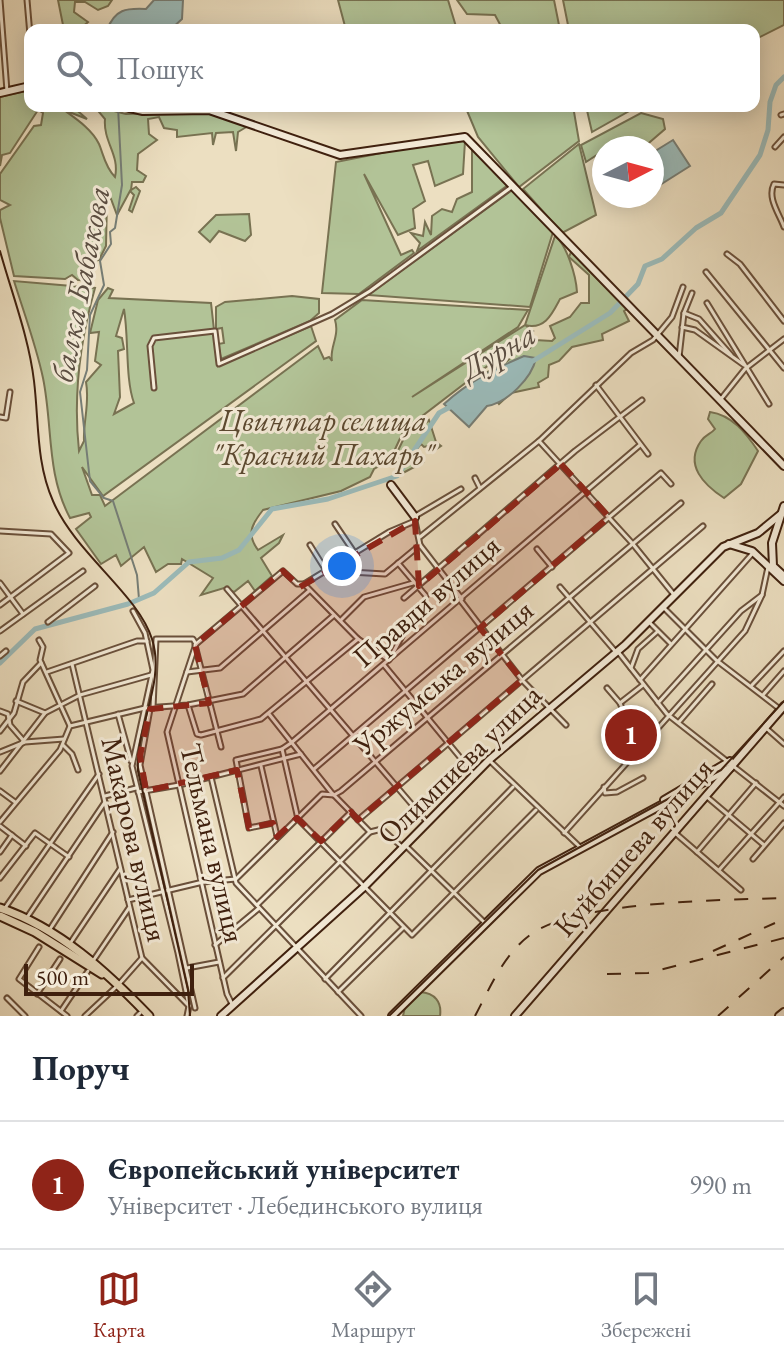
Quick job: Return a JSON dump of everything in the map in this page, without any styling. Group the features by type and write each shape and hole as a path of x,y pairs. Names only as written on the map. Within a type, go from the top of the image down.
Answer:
{"main road":[{"path":"4,92 24,87"},
{"path":"215,112 340,155 465,137 783,464"},
{"path":"391,485 415,519"},
{"path":"784,506 772,544 773,566 784,579"},
{"path":"726,544 756,533 781,514"},
{"path":"756,533 766,534 772,544"},
{"path":"756,533 749,543 753,553 784,579"},
{"path":"726,544 753,553 765,553 772,544"},
{"name":"Олимпиева улица","path":"221,1016 364,887 489,760 664,608 726,544"},
{"name":"Куйбишева вулиця","path":"515,1016 782,708"},
{"path":"390,1016 539,871 731,764"},
{"path":"1,911 93,961 142,1015"},
{"path":"1,911 26,919 117,986"},
{"path":"779,1016 784,1012"}],"street":[{"path":"0,0 4,92"},
{"path":"27,0 29,24"},
{"path":"775,147 784,137"},
{"path":"784,185 771,186 773,205 784,227"},
{"path":"154,388 150,346 154,338 215,331 219,364 332,314 370,291 513,186"},
{"path":"727,254 740,264 784,321"},
{"path":"706,272 784,368"},
{"path":"420,537 539,441 631,353 657,336 672,317 683,287"},
{"path":"679,357 684,313 692,293"},
{"path":"707,303 769,404"},
{"path":"684,313 699,319 721,348"},
{"path":"682,327 695,330 747,367"},
{"path":"719,401 747,367 784,339"},
{"path":"596,385 619,417 636,434 648,454"},
{"path":"0,417 6,418 10,392"},
{"path":"404,598 561,464 642,400"},
{"path":"539,441 632,543 675,596"},
{"name":"Правди вулиця","path":"237,770 236,760 282,749 291,743 640,445"},
{"path":"314,769 661,473 671,484"},
{"path":"475,478 480,488"},
{"path":"195,644 275,575 283,571 297,584 304,584 461,489"},
{"name":"Уржумська вулиця","path":"236,879 322,794 334,795 681,503"},
{"path":"415,519 420,545 480,628 522,680 566,725"},
{"path":"335,524 354,552"},
{"path":"358,820 703,526"},
{"path":"0,531 51,534 69,553 0,605"},
{"path":"310,545 325,570"},
{"path":"343,559 350,572 385,574 420,545"},
{"path":"537,549 552,567"},
{"path":"640,680 753,553"},
{"path":"398,563 416,588 426,596"},
{"path":"564,833 667,714 745,631 762,595 768,567"},
{"path":"0,631 83,571"},
{"path":"0,583 23,614"},
{"path":"341,620 364,597 413,583"},
{"path":"304,584 358,639 389,660 412,618"},
{"path":"48,622 95,586"},
{"path":"560,587 667,714 782,804"},
{"path":"227,589 427,822"},
{"path":"187,672 202,673 220,668 310,591"},
{"path":"658,703 741,611 762,595"},
{"path":"664,608 716,660 782,708"},
{"path":"132,762 149,708 151,675 147,641 133,611"},
{"path":"70,726 149,708 209,702 243,694 333,616"},
{"path":"649,622 672,645"},
{"path":"631,668 638,649 657,632"},
{"path":"187,1016 189,1006 140,756 149,708 156,639 193,639 221,747"},
{"path":"188,705 197,734 217,732 269,714 358,639"},
{"path":"0,731 8,721 23,682 41,663 43,647 39,640"},
{"path":"47,672 137,641 147,641"},
{"name":"Тельмана вулиця","path":"195,644 167,732 219,962 233,1006"},
{"path":"0,656 6,651"},
{"path":"752,685 784,651"},
{"path":"26,846 0,824 64,742 70,726 41,663"},
{"name":"Макарова вулиця","path":"72,664 142,958 189,1006"},
{"path":"384,665 474,775"},
{"path":"763,695 784,671"},
{"path":"0,771 26,742 45,713 80,695 151,675"},
{"path":"679,722 712,684"},
{"path":"620,703 643,685"},
{"path":"607,688 620,703 626,718 614,730"},
{"path":"16,701 45,713"},
{"path":"0,711 8,714 8,721 26,742"},
{"path":"118,714 195,1008"},
{"path":"269,714 334,795 370,832"},
{"path":"766,727 784,744"},
{"path":"0,752 26,742 64,742"},
{"path":"64,742 78,770"},
{"path":"282,749 298,818 388,916 412,935 536,810"},
{"name":"Правди вулиця","path":"104,796 179,785 301,754"},
{"path":"489,760 536,810 580,847"},
{"path":"261,766 277,837"},
{"path":"237,770 249,828 273,823"},
{"path":"1,911 99,774"},
{"path":"211,777 238,887 361,1016"},
{"path":"597,795 617,792 643,778"},
{"path":"697,852 756,783"},
{"path":"325,979 513,787"},
{"path":"604,787 605,793"},
{"path":"0,798 2,792 15,802"},
{"path":"706,795 764,845"},
{"path":"719,870 751,833 782,804 784,797"},
{"path":"26,919 105,802"},
{"path":"215,945 258,907 351,812"},
{"path":"753,859 784,823"},
{"path":"223,978 370,832 382,829 404,846 484,923"},
{"path":"41,931 113,832"},
{"path":"674,832 741,890"},
{"path":"0,878 35,833 69,857"},
{"path":"0,852 12,835"},
{"path":"69,946 121,868"},
{"path":"128,900 236,879"},
{"path":"93,961 130,907"},
{"path":"338,992 403,928"},
{"path":"39,947 19,979 67,1016"},
{"path":"85,1016 142,958"},
{"path":"37,994 60,959"},
{"path":"186,969 219,962"},
{"path":"61,1011 88,971"},
{"path":"7,998 25,1016"}],"highlighted area":[{"path":"561,464 609,517 480,628 522,680 358,820 351,812 321,841 297,818 277,837 273,823 249,828 237,770 146,791 140,756 150,709 209,703 195,645 283,571 300,587 415,521 419,586"}],"green space":[{"path":"58,0 112,0 108,6 98,10 85,2 75,2 74,12 88,22 63,24"},
{"path":"338,0 448,0 455,24 344,24"},
{"path":"457,0 554,0 559,24 500,24 495,15 467,14"},
{"path":"563,0 784,0 784,25 760,37 760,24 568,24"},
{"path":"24,91 24,112 37,112 10,153 2,155 0,166 0,97"},
{"path":"67,112 83,124 99,144 115,177 115,162 106,135 105,119 99,112 211,112 248,126 238,132 236,151 233,132 216,133 213,145 212,133 177,137 177,130 164,128 159,117 148,119 149,134 157,140 138,154 137,170 146,176 143,182 132,182 131,190 136,187 140,191 132,212 129,210 134,195 130,191 117,215 111,199 107,200 106,246 99,260 87,261 84,269 90,276 87,265 93,266 93,281 78,280 72,275 65,279 14,276 0,218 0,210 10,205 0,200 0,174 34,126 41,125 43,113"},
{"path":"468,112 574,112 579,141 519,187 478,137"},
{"path":"587,112 627,112 592,132"},
{"path":"641,113 663,119 665,129 657,136 598,136"},
{"path":"457,138 465,141 463,174 435,186 428,161 413,165 425,201 413,209 415,228 398,235 364,174 401,255 412,250 414,253 359,294 322,293 336,162"},
{"path":"592,139 592,158 586,162 581,145"},
{"path":"579,144 596,215 562,233 523,189"},
{"path":"472,146 508,185 417,251 420,243 411,233 423,236 425,222 431,235 432,216 442,209 452,212 457,199 472,192"},
{"path":"512,190 553,232 530,307 368,295"},
{"path":"249,214 251,235 245,241 219,231 210,242 199,232 216,215"},
{"path":"555,236 570,261 577,292 560,299 547,320 532,326 525,325"},
{"path":"571,252 627,309 624,311 629,321 602,334 603,340 572,347 559,361 549,365 548,377 538,383 539,387 511,393 499,404 478,376 505,363 518,350 530,348 535,340 552,341 555,338 550,326 570,317 581,303 589,303 589,275 569,257"},
{"name":"Цвинтар селища \"Красний Пахарь\"","path":"14,281 95,288 79,369 79,451 84,441 86,382 101,365 95,361 99,332 90,333 98,300 108,288 113,290 109,298 211,303 218,366 311,326 316,341 103,496 82,467 92,495 100,495 105,506 318,346 324,359 329,357 332,361 335,320 362,300 528,310 518,327 412,397 525,325 533,331 404,430 390,460 374,469 370,477 341,491 263,510 251,534 258,550 283,535 279,543 261,558 272,576 255,591 248,581 234,592 224,588 201,595 213,578 182,559 181,564 168,564 156,572 144,547 121,566 116,555 101,564 76,529 91,517 89,513 70,518 62,501 54,467 43,378","holes":["124,309 129,382 134,403 114,414 120,397 118,351 124,349 122,338 116,336"]},
{"path":"292,296 319,299 319,313 310,321 221,359 218,344 224,343 222,328 216,329 216,307 225,302"},
{"path":"710,412 732,421 758,451 741,484 724,498 703,481 696,466 696,450 715,429 708,419"},
{"path":"429,420 436,442 441,446 435,450 432,445 424,447 421,444 409,458 410,461 422,463 401,474 397,471 399,466 391,465 404,438 416,426 419,429"},
{"path":"420,992 436,999 440,1016 403,1016 405,1007"}],"water":[{"path":"154,0 183,0 182,19 177,24 110,24 118,14 127,10 146,9"},
{"path":"673,140 690,166 664,182 664,146"},
{"path":"524,356 536,358 524,381 503,400 487,406 469,427 444,404 482,377"}],"waterway":[{"name":"Дурна","path":"533,361 610,313 638,284 645,266 662,259 696,228 721,213 760,155 768,130 770,102 776,85 784,77"},
{"name":"балка Бабакова","path":"118,112 122,185 115,228 110,232 111,244 100,261 104,285 90,315 87,370 80,392 90,481 104,498 113,501 137,575 139,599"},
{"name":"Дурна","path":"0,663 35,629 128,604 154,593 189,562 222,558 239,550 272,509 328,499 397,476 439,413 450,407"}],"tram line":[{"path":"0,251 28,349 41,457 53,501 76,538 134,606 152,639 155,672 138,754 138,771 188,990 190,1016"},
{"path":"389,1016 538,870 721,770 784,701"}],"railway":[{"path":"475,1016 512,952 530,935 551,924 580,915 651,904 784,898"},
{"path":"713,951 775,923"},
{"path":"607,974 648,973 784,938"},
{"path":"718,1016 784,957"}],"place":[{"name":"Європейський університет","path":"631,735"}]}
